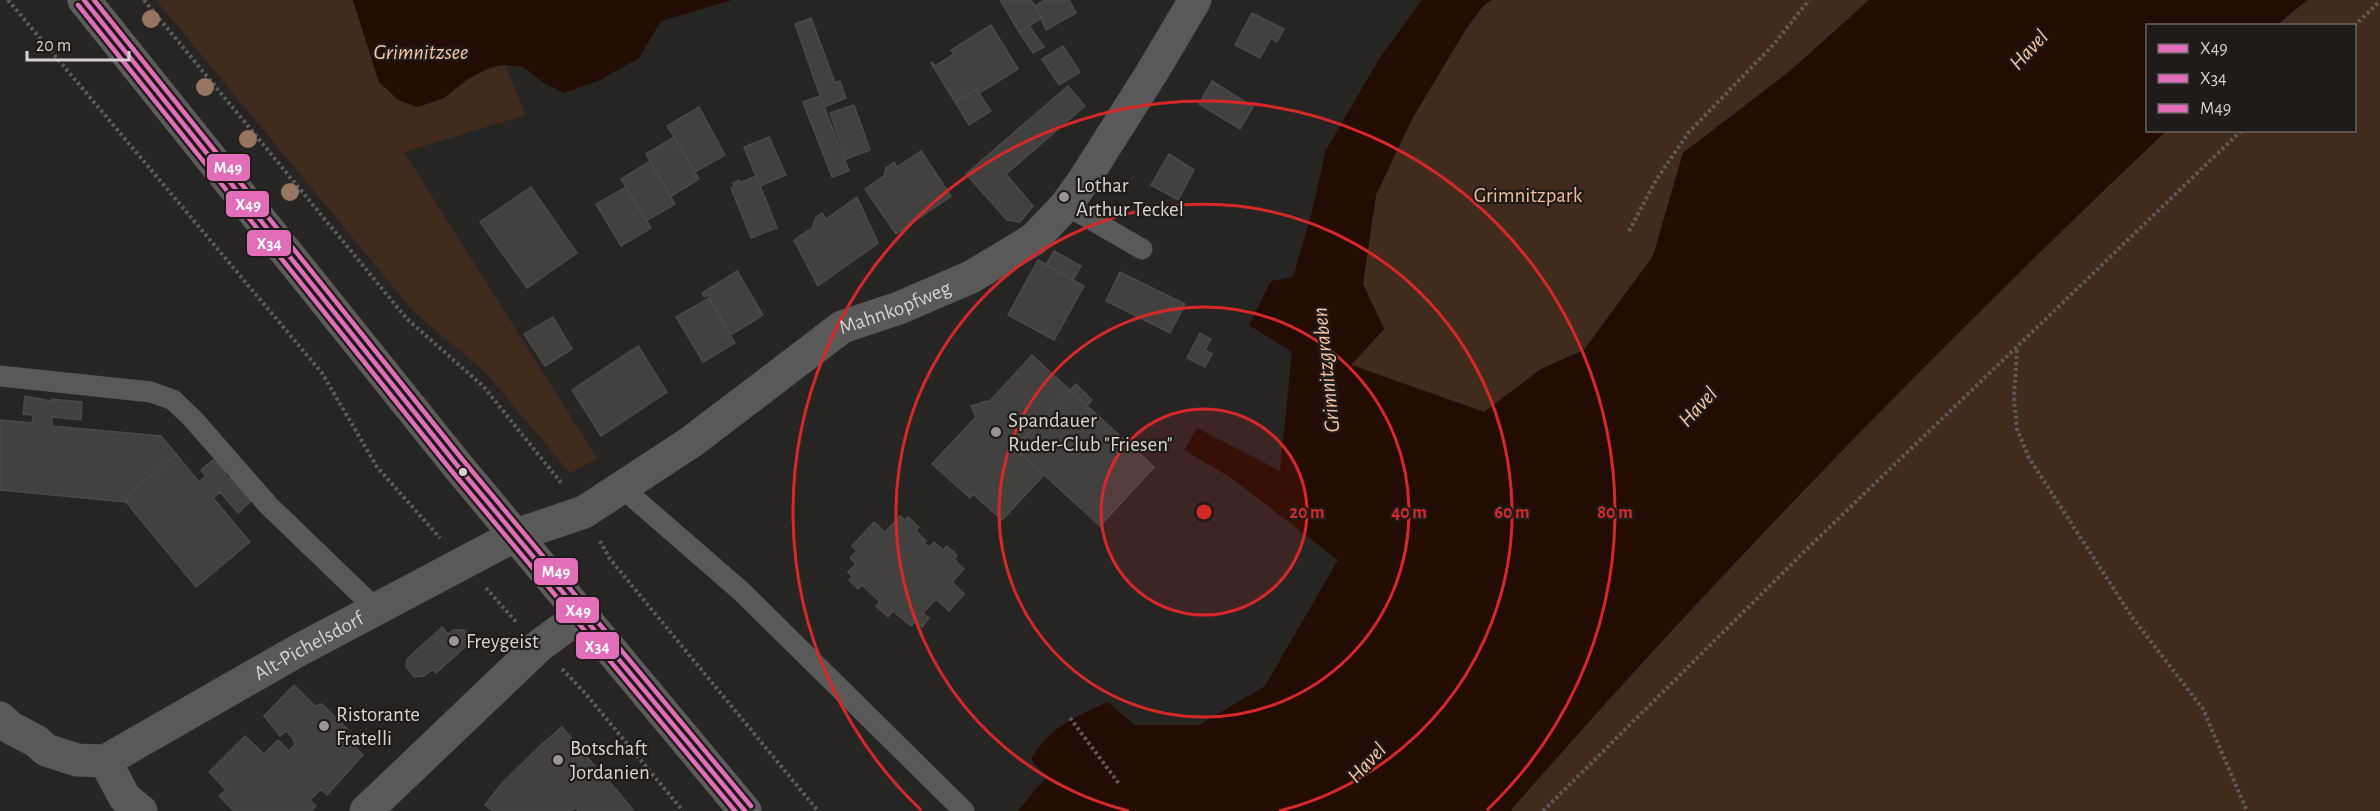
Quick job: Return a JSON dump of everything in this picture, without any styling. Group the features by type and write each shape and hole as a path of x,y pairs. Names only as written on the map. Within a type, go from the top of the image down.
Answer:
{"main road":[{"path":"84,0 456,464 745,811"}],"street":[{"name":"Mahnkopfweg","path":"516,536 584,513 691,442 842,327 899,308 971,277 1034,239 1066,206 1151,74 1195,0"},
{"name":"Alt-Pichelsdorf","path":"105,761 299,650 516,536"},
{"path":"366,811 539,646 582,615"},
{"path":"0,718 11,728 36,741 46,750 77,760 105,761 128,807"}],"lane":[{"path":"1066,206 1142,249"},
{"path":"0,376 152,393 173,400 193,418 270,506 376,609"},
{"path":"624,487 741,591 964,811"}],"path":[{"path":"8,0 322,373 377,467 520,626"},
{"path":"144,0 406,319 483,386 584,513 610,559 818,811"},
{"path":"1629,231 1656,180 1689,132 1775,43 1809,0"},
{"path":"2356,24 2380,1"},
{"path":"1543,811 1813,543 2240,132"},
{"path":"2017,349 2014,398 2017,429 2030,458 2132,617 2204,708 2247,811"},
{"path":"557,665 585,693 683,811"},
{"path":"1070,718 1120,784"}],"green space":[{"path":"156,0 353,0 379,82 444,98 480,73 505,65 526,115 404,152 597,458 570,473 485,372 414,312"},
{"name":"Grimnitzpark","path":"1491,0 1869,0 1790,71 1683,153 1653,256 1584,350 1541,369 1485,412 1351,365 1384,329 1363,284 1376,195 1412,119 1466,29 1483,6"},
{"path":"2307,0 2380,0 2380,811 1510,811 1668,635 1830,463 1996,295 2165,132 2356,132 2356,24 2278,24"}],"water":[{"name":"Grimnitzsee","path":"353,0 732,0 661,21 639,58 598,81 564,93 544,83 523,67 505,65 491,67 466,80 444,98 418,107 398,100 379,82"},
{"path":"1422,0 1491,0 1483,6 1466,29 1412,119 1376,195 1363,284 1384,329 1351,365 1484,412 1541,369 1584,350 1653,256 1683,153 1790,71 1869,0 2307,0 2278,24 2146,24 2146,132 2165,132 1996,295 1830,463 1668,635 1510,811 1018,811 1046,777 1031,759 1038,748 1064,724 1084,713 1108,702 1134,725 1199,725 1265,686 1338,560 1230,477 1184,450 1197,428 1280,471 1292,352 1249,325 1271,281 1293,277 1310,219 1326,150 1381,56"}],"building":[{"path":"1000,0 1031,0 1042,18 1019,32"},
{"path":"1045,0 1069,0 1076,13 1046,30 1035,6"},
{"path":"1252,13 1284,29 1277,42 1271,38 1260,58 1235,45"},
{"path":"811,18 835,83 840,81 846,98 824,107 795,24"},
{"path":"991,25 1018,69 978,94 976,89 955,102 931,63 935,66 954,54 951,50"},
{"path":"1029,26 1044,47 1033,53 1019,32"},
{"path":"1063,46 1080,72 1059,85 1042,59"},
{"path":"1212,81 1253,107 1240,129 1199,104"},
{"path":"1068,86 1085,106 1006,174 1033,206 1020,222 1007,220 966,174"},
{"path":"976,89 991,111 969,125 955,102"},
{"path":"820,96 849,171 832,177 803,102"},
{"path":"854,105 870,150 846,159 830,113"},
{"path":"699,107 725,155 695,172 667,126"},
{"path":"674,137 699,179 670,197 646,154"},
{"path":"769,137 786,175 760,186 744,147"},
{"path":"921,151 951,196 896,234 865,189 884,176 886,168 894,162 897,167"},
{"path":"1169,154 1194,170 1178,200 1151,185"},
{"path":"650,161 675,204 646,221 621,179"},
{"path":"756,176 777,228 751,238 731,188 734,186 733,183 739,180 740,183"},
{"path":"531,187 577,253 527,288 480,222"},
{"path":"626,187 651,228 621,246 596,204"},
{"path":"857,197 878,243 818,286 794,240 812,228 816,217 822,213 826,219"},
{"path":"1054,251 1081,266 1073,280 1046,265"},
{"path":"1038,260 1084,286 1054,340 1008,315"},
{"path":"737,271 763,315 731,335 708,295 704,297 702,293"},
{"path":"1120,272 1185,304 1170,333 1106,301"},
{"path":"709,298 735,343 703,362 676,317"},
{"path":"553,317 572,349 545,366 524,334"},
{"path":"1200,333 1211,339 1205,350 1212,354 1205,367 1187,358"},
{"path":"638,346 667,392 601,436 572,390"},
{"name":"Spandauer Ruder-Club \"Friesen\"","path":"1032,355 1070,390 1015,448 1044,475 1002,520 973,494 970,498 932,464 976,417 971,406 989,402"},
{"path":"1076,384 1092,400 1087,406 1070,390"},
{"path":"1070,390 1154,467 1100,526 1015,448"},
{"path":"25,396 51,401 51,399 82,402 81,420 52,417 52,426 161,436 176,454 132,492 126,502 0,490 0,420 32,423 33,415 23,414"},
{"path":"176,454 199,482 206,476 201,470 214,459 226,471 224,473 229,479 231,478 251,501 238,513 220,492 213,498 250,542 196,587 126,502 132,492"},
{"path":"900,516 905,520 908,517 919,527 916,531 929,547 934,542 943,550 947,546 957,555 954,559 964,569 952,582 964,594 949,611 936,599 923,613 929,618 922,627 916,621 911,626 893,611 888,617 876,606 880,602 862,585 858,589 849,580 852,577 848,572 856,564 850,558 857,551 852,546 874,522 885,532"},
{"path":"442,627 448,634 453,630 464,630 473,640 436,673 433,669 424,676 414,677 406,667 407,659"},
{"path":"294,685 315,706 322,704 347,729 344,735 363,755 327,795 321,789 310,800 316,806 311,811 234,811 219,796 226,790 209,772 245,736 264,754 278,740 289,751 295,745 293,738 286,731 280,736 264,716"},
{"name":"Botschaft Jordanien","path":"562,727 634,811 579,811 575,807 572,811 493,811 485,805 502,783"}],"transit line":[{"name":"X49","path":"84,0 456,464 745,811"},
{"name":"M49","path":"94,0 462,459 751,806"},
{"name":"X34","path":"78,5 450,469 735,811"}],"place":[{"name":"Lothar Arthur Teckel","path":"1064,197"},
{"name":"Spandauer Ruder-Club \"Friesen\"","path":"996,432"},
{"name":"Freygeist","path":"454,641"},
{"name":"Ristorante Fratelli","path":"324,726"},
{"name":"Botschaft Jordanien","path":"558,760"}],"water label":[{"name":"Havel","path":"2028,49"},
{"name":"Grimnitzgraben","path":"1325,370"},
{"name":"Havel","path":"1697,406"},
{"name":"Havel","path":"1366,762"}]}
